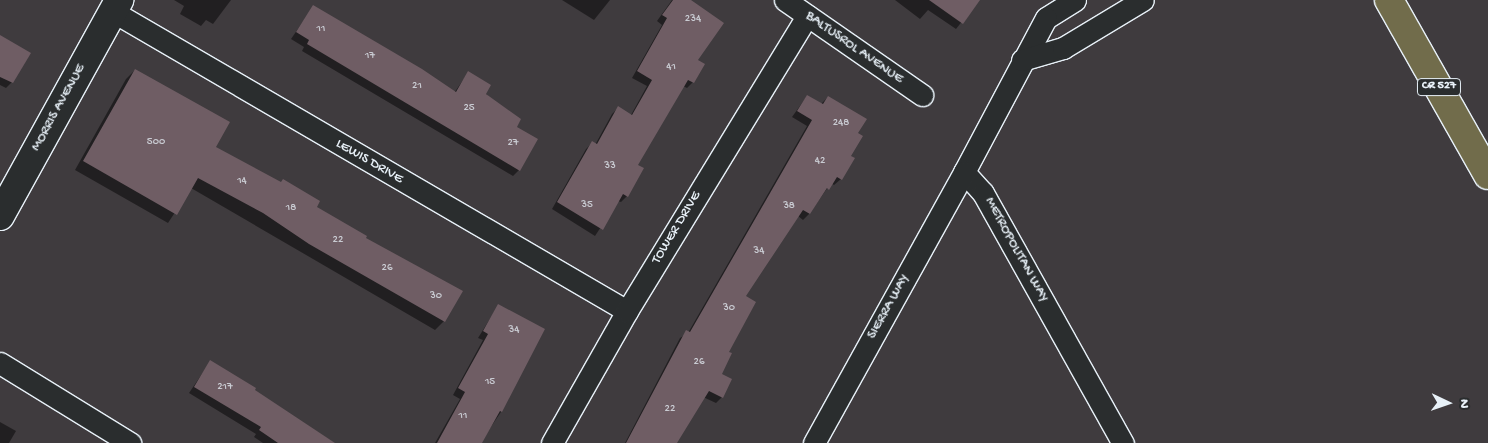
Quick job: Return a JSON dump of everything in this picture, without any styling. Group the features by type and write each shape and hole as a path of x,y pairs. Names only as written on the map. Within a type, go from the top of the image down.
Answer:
{"main road":[{"name":"CR 527","path":"1388,0 1488,175"},
{"name":"MORRIS AVENUE","path":"0,216 115,6"}],"street":[{"name":"BALTUSROL AVENUE","path":"785,0 922,95"},
{"path":"964,172 1046,18 1075,0"},
{"path":"1022,60 1063,48 1143,0"},
{"name":"LEWIS DRIVE","path":"115,6 627,311"},
{"name":"TOWER DRIVE","path":"552,443 627,311 807,16"},
{"name":"SIERRA WAY","path":"814,443 964,172"},
{"name":"METROPOLITAN WAY","path":"964,172 983,193 1123,443"},
{"path":"0,363 130,443"}],"building":[{"path":"673,0 691,0 724,23 698,60 705,64 694,83 688,80 638,165 644,168 628,197 623,194 603,230 557,202 592,141 597,144 618,106 632,115 652,80 637,71 667,18 662,15"},
{"path":"929,0 980,0 963,24"},
{"path":"313,5 422,69 456,92 468,71 491,85 486,94 521,119 517,127 538,139 520,171 307,44 309,40 296,32"},
{"path":"0,35 31,53 13,83 0,77"},
{"path":"135,69 230,122 216,147 281,182 283,179 320,201 317,207 367,236 366,238 463,291 445,322 309,244 263,213 198,178 177,215 83,161"},
{"path":"807,95 823,104 828,96 867,119 858,133 863,136 851,156 855,158 842,180 837,177 829,190 827,188 810,214 803,210 746,296 756,302 729,352 732,353 722,374 732,379 723,398 709,391 677,443 626,443 686,330 690,332 812,120 797,111"},
{"path":"498,304 545,329 502,412 500,411 482,443 437,443 465,392 458,388 488,334 483,331"},
{"path":"210,360 256,388 255,390 335,443 278,443 259,430 261,427 194,387"}]}
